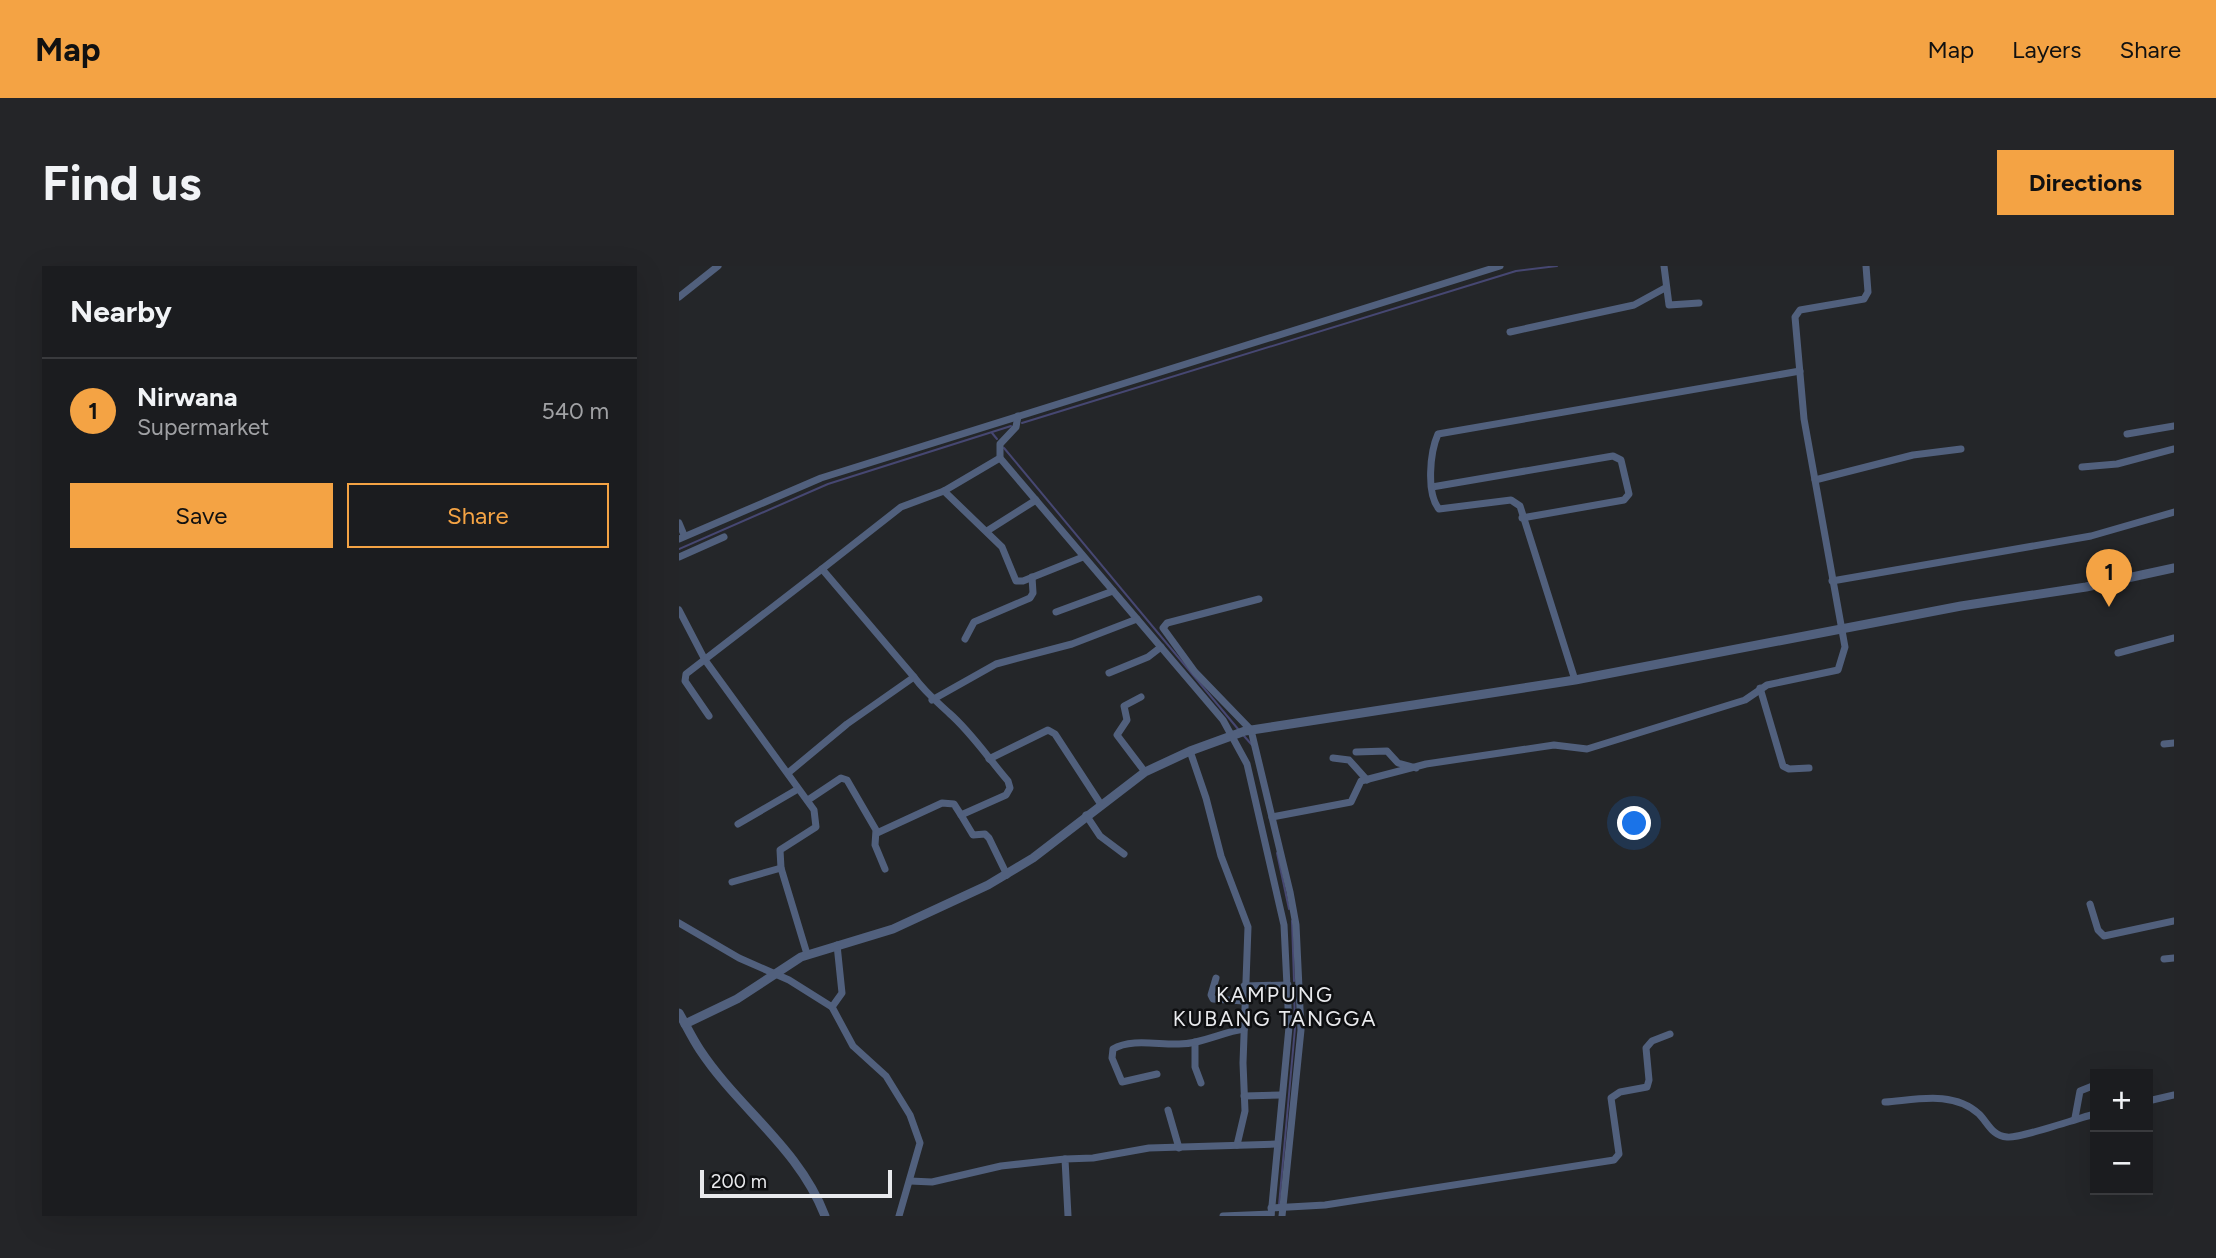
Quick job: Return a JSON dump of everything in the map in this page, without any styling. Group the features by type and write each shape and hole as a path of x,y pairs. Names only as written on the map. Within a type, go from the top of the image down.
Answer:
{"street":[{"path":"679,296 718,266"},
{"path":"679,523 682,537 821,478 1500,266"},
{"path":"1664,266 1665,288 1671,306 1699,303"},
{"path":"1272,817 1351,802 1360,783 1417,768 1554,744 1587,749 1745,700 1760,688 1838,670 1844,655 1842,628 1815,481 1795,314 1803,309 1864,299 1868,292 1866,266"},
{"path":"1510,332 1634,305 1665,288"},
{"path":"1575,680 1520,506 1511,500 1442,510 1435,503 1432,486 1436,437 1442,432 1800,371"},
{"path":"1018,416 1016,427 1000,444 1000,458 1223,720 1247,764 1284,925 1293,1038 1281,1095 1276,1211"},
{"path":"2127,434 2174,426"},
{"path":"1815,481 1913,455 1961,449"},
{"path":"2082,467 2117,464 2174,449"},
{"path":"1432,486 1613,456 1621,460 1629,494 1627,498 1522,518"},
{"path":"709,716 685,678 705,660 901,507 944,491 1000,458"},
{"path":"944,491 987,531 1004,551 1016,581 1033,578 1083,557"},
{"path":"987,531 1036,500"},
{"path":"1832,581 2091,536 2174,512"},
{"path":"679,557 724,537"},
{"path":"685,1024 737,999 807,954 893,929 1007,875 1145,772 1190,751 1248,730 1575,680 1842,628 2086,587 2174,568"},
{"path":"822,569 932,700 949,712 1008,781 1009,791 999,800 961,816"},
{"path":"965,639 974,622 1030,598 1033,593 1033,578"},
{"path":"1056,612 1113,591"},
{"path":"1259,599 1167,623 1163,628 1195,672 1248,730 1272,817 1296,925 1293,1038 1276,1211"},
{"path":"679,610 705,660 814,810 816,827 780,850 781,867 807,954"},
{"path":"932,700 996,664 1072,644 1137,620"},
{"path":"2118,653 2174,638"},
{"path":"1109,673 1148,657 1161,647"},
{"path":"788,773 847,724 914,677"},
{"path":"1760,688 1781,764 1789,769 1809,768"},
{"path":"1141,697 1124,706 1127,720 1117,735 1145,772"},
{"path":"989,759 1034,734 1048,730 1055,734 1100,803"},
{"path":"2164,744 2174,743"},
{"path":"1190,751 1206,797 1221,856 1245,917 1248,937 1244,986 1244,1120 1237,1145"},
{"path":"1356,752 1387,751 1398,763 1417,768"},
{"path":"1333,758 1349,760 1367,780"},
{"path":"808,800 832,781 844,778 877,833 875,845 885,869"},
{"path":"738,824 798,789"},
{"path":"877,833 947,802 954,804 973,835 985,834 989,838 1007,875"},
{"path":"1086,815 1100,836 1124,854"},
{"path":"732,882 781,867"},
{"path":"2090,904 2098,930 2104,936 2174,920"},
{"path":"679,923 739,958 776,973 832,1007 853,1046 893,1086 918,1133 920,1143 898,1216"},
{"path":"832,1007 842,993 837,945"},
{"path":"2164,959 2174,958"},
{"path":"1216,978 1211,995 1213,999 1244,1002"},
{"path":"1244,986 1288,985"},
{"path":"679,1013 707,1059 779,1140 812,1184 825,1216"},
{"path":"1157,1074 1129,1083 1122,1082 1112,1058 1113,1049 1119,1045 1195,1042 1225,1031 1244,1029"},
{"path":"1223,1216 1325,1205 1615,1160 1619,1154 1611,1098 1620,1092 1647,1087 1649,1080 1646,1048 1652,1041 1670,1034"},
{"path":"1195,1042 1195,1067 1201,1083"},
{"path":"2075,1118 2080,1091 2090,1087"},
{"path":"1244,1096 1281,1095"},
{"path":"2153,1100 2174,1095"},
{"path":"1885,1102 1930,1098 1954,1101 1975,1111 1993,1132 2008,1138 2090,1115"},
{"path":"1168,1110 1179,1149"},
{"path":"910,1181 932,1182 1001,1166 1093,1158 1149,1148 1277,1144"},
{"path":"1065,1159 1068,1216"}],"waterway":[{"path":"1022,423 1516,271 1557,266"},
{"path":"679,549 828,484 1011,426"},
{"path":"992,433 997,439"},
{"path":"1004,448 1238,729"},
{"path":"1244,736 1252,745"},
{"path":"1277,853 1289,909"},
{"path":"1292,921 1294,981"},
{"path":"1279,1205 1295,1028 1294,987"}],"place":[{"name":"Nirwana","path":"2109,607"}],"district":[{"name":"KAMPUNG KUBANG TANGGA","path":"1275,1007"}]}
